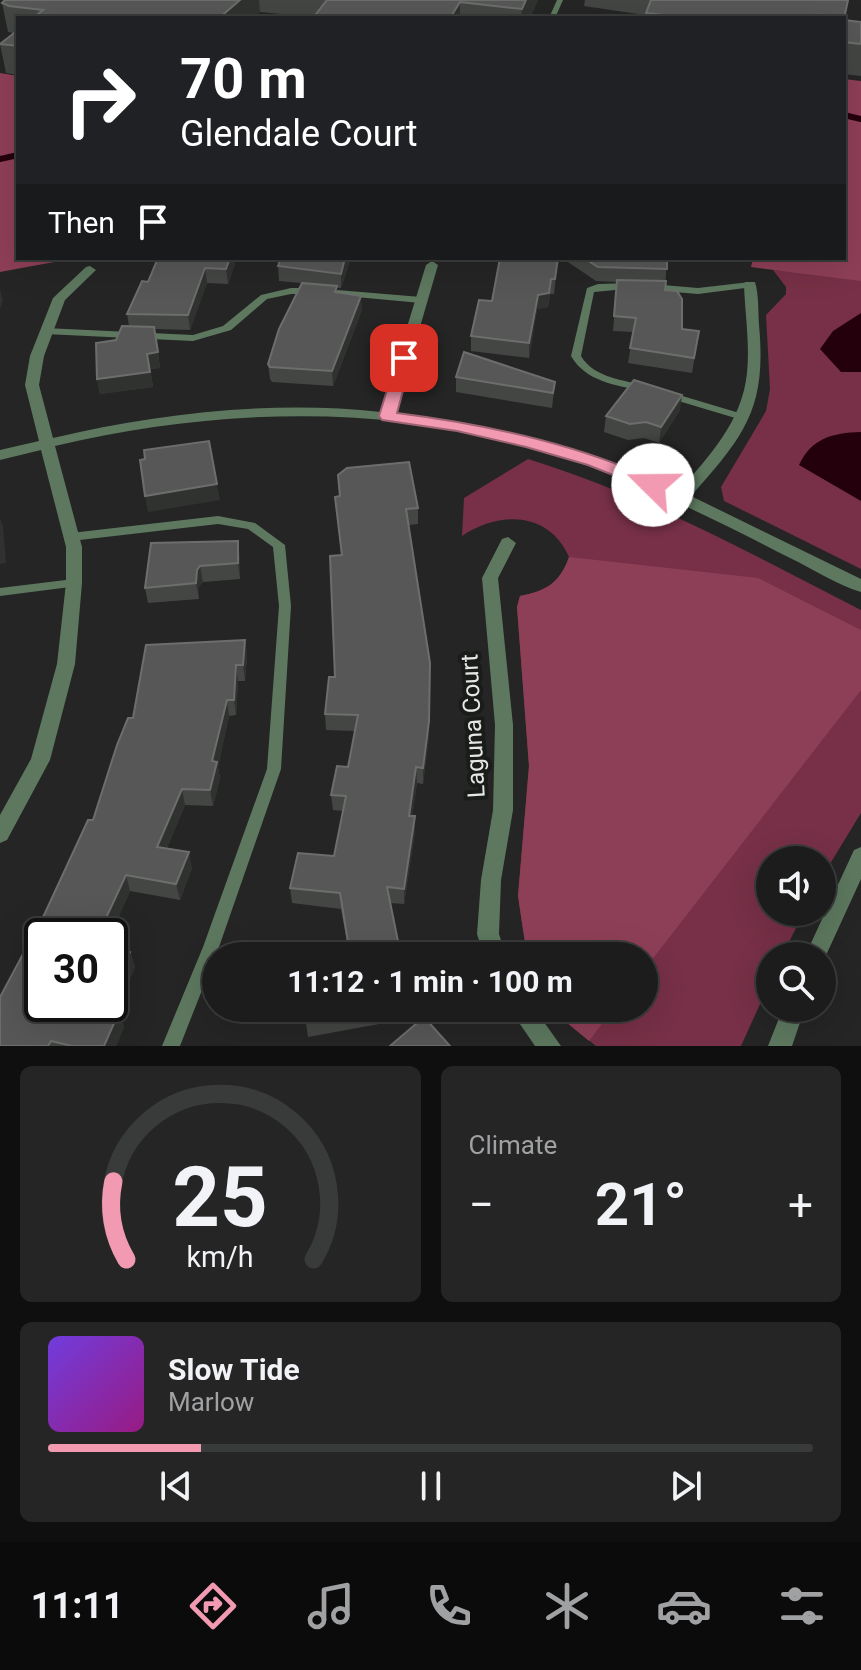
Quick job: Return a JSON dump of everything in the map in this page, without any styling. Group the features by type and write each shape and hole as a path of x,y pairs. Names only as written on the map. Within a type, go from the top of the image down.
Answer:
{"street":[{"path":"387,416 432,265"},
{"path":"0,834 40,760 66,664 74,583 71,537 32,385 45,331 59,298 90,270"},
{"path":"682,497 727,445 742,417 754,374 750,285"},
{"path":"0,455 128,425 250,414 387,416 457,425 594,461 682,497 861,586"},
{"name":"Laguna Court","path":"491,942 488,934 491,880 503,810 504,725 490,578 508,543"},
{"path":"822,942 861,856"},
{"path":"531,1022 549,1046"},
{"path":"780,1046 789,1022"}],"lane":[{"path":"742,417 591,374 579,365 576,356 587,298 598,287 698,291 750,285"},
{"path":"45,331 193,338 227,328 264,297 291,291 421,300"},
{"path":"71,537 218,520 251,526 279,545 285,606 274,769 211,947 171,1046"},
{"path":"0,592 74,583"}],"shaded area":[{"path":"0,73 16,76 16,260 65,260 0,272"},
{"path":"846,79 861,81 861,281 751,267 753,260 846,260"},
{"path":"773,270 861,274 861,569 724,501 721,487 766,411 770,389 766,315 786,294 786,287"},
{"path":"861,313 861,372 841,372 820,349 833,331"},
{"path":"861,432 861,501 799,465 810,449 824,439"},
{"path":"528,459 656,508 861,610 861,813 836,854 836,846 756,846 756,926 797,926 789,942 756,942 756,1013 741,1046 596,1046 566,1022 658,1022 658,942 525,942 518,896 529,766 517,607 520,596 551,584 569,557 549,531 522,520 492,522 462,536 464,498"},
{"path":"569,557 758,578 861,630 861,690 658,952 658,942 525,942 518,896 529,766 517,607 520,596 551,584"},
{"path":"566,1022 603,1022 589,1041"}],"building":[{"path":"5,0 240,0 221,16 36,16 43,10 2,3"},
{"path":"327,0 526,0 522,9 460,2 451,16 315,16"},
{"path":"651,0 848,0 845,16 673,16 646,13"},
{"path":"846,20 861,22 861,44 846,42"},
{"path":"16,32 16,46 0,44"},
{"path":"157,260 229,260 226,269 205,268 188,315 127,314 142,281 148,282"},
{"path":"280,260 344,260 341,274 278,266"},
{"path":"500,260 558,260 549,293 538,295 529,343 471,336 479,300 492,301"},
{"path":"587,260 667,260 667,269 598,267"},
{"path":"617,280 666,281 665,290 677,291 682,299 682,329 699,331 694,358 630,348 636,318 614,316"},
{"path":"302,283 337,286 335,292 361,296 332,371 270,367 268,364 279,329"},
{"path":"122,326 154,327 158,352 147,354 150,372 97,379 96,343 116,340"},
{"path":"464,352 555,382 553,393 456,377"},
{"path":"634,380 682,395 661,427 646,422 630,424 606,416"},
{"path":"209,441 217,484 145,496 140,460 145,459 144,450"},
{"path":"409,462 418,508 406,509 430,663 429,721 423,768 416,767 409,816 415,816 404,889 387,887 398,942 348,942 340,893 290,888 298,853 334,856 346,796 331,795 337,766 348,767 358,715 325,714 329,677 335,677 330,556 342,555 335,497 340,496 338,475 347,468"},
{"path":"238,541 238,563 200,566 196,583 145,588 151,543"},
{"path":"245,640 243,665 236,665 234,700 227,700 212,761 217,762 210,790 182,789 157,847 189,852 176,884 126,875 106,918 42,918 88,820 93,820 117,745 128,718 133,718 146,645"},
{"path":"24,952 24,1022 115,1022 104,1046 72,1046 51,1041 48,1046 0,1046 0,997"},
{"path":"418,1022 428,1022 450,1046 390,1046"}],"waterway":[{"path":"846,115 861,119"},
{"path":"0,159 16,155"}],"route":[{"path":"404,358 387,416 457,425 530,442 594,461 653,485"}]}
